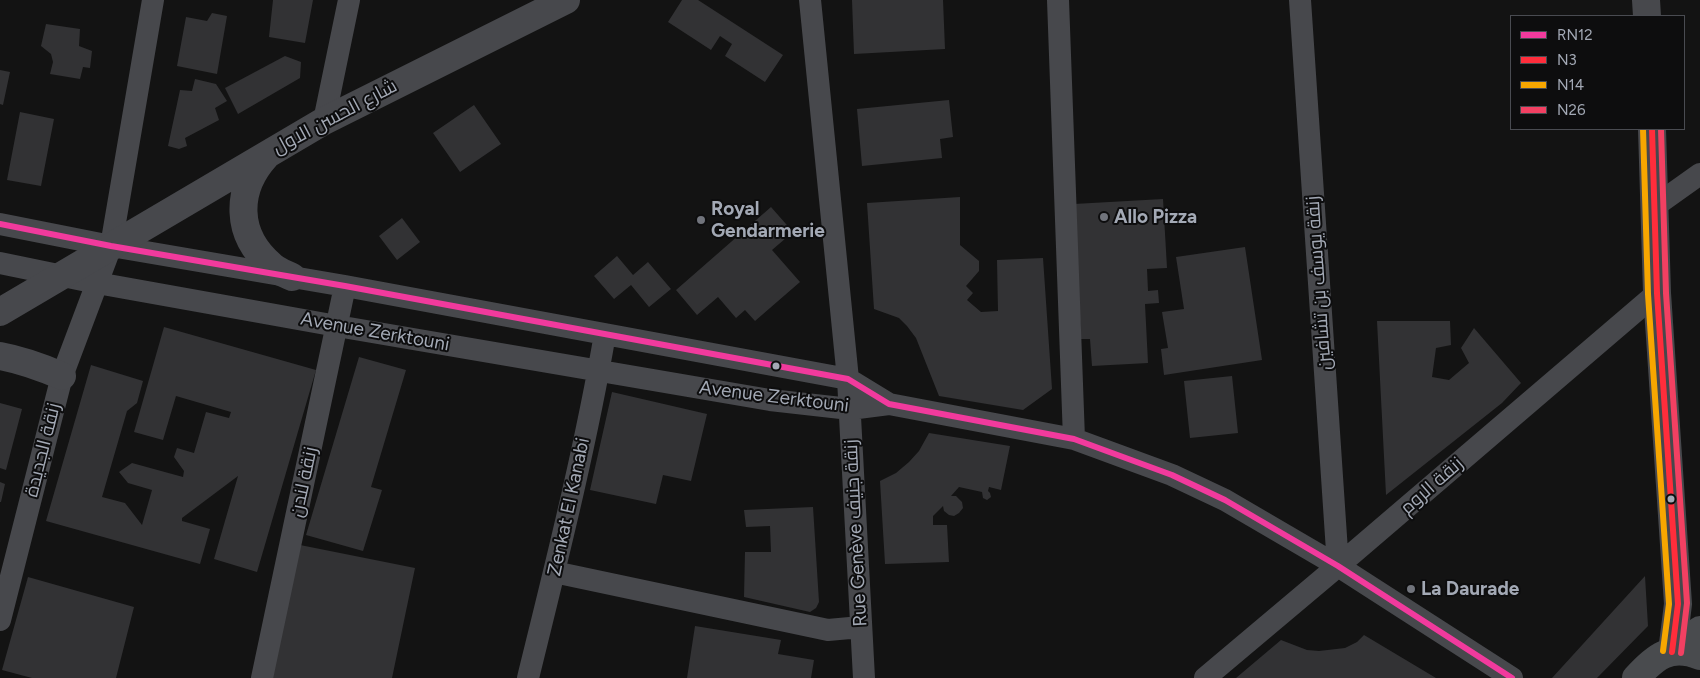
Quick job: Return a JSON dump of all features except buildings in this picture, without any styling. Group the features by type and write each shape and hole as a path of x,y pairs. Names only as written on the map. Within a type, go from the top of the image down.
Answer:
{"main road":[{"path":"1672,652 1700,630"},
{"path":"1636,678 1659,656 1672,652 1686,651 1700,656"}],"street":[{"name":"زنقة الجديدة","path":"0,620 62,376 111,246 153,0"},
{"path":"324,121 349,0"},
{"name":"شارع الحسن الاول","path":"62,276 324,121 566,0"},
{"name":"Rue Genève زنقة جنيف","path":"810,0 848,379 864,678"},
{"path":"1058,0 1074,439"},
{"name":"زنقة يوسف بن تشافين","path":"1300,0 1338,566"},
{"path":"1646,0 1646,15"},
{"path":"1652,130 1657,292 1678,604 1672,652"},
{"path":"269,152 254,169 246,189 243,211 247,232 257,252 273,267 292,277"},
{"path":"1655,206 1700,174"},
{"name":"Avenue Zerktouni","path":"0,224 111,246 346,286 848,379 889,404"},
{"name":"Avenue Zerktouni","path":"0,263 97,283 337,326 770,400 850,409 889,404"},
{"path":"0,312 62,276"},
{"name":"زنقة لندن","path":"262,678 346,286"},
{"name":"زنقة الروم","path":"1204,678 1338,566 1657,292"},
{"name":"Zenkat El Kanabi","path":"528,678 554,572 605,334"},
{"path":"0,356 18,359 62,376"},
{"path":"889,404 1074,439 1172,475 1225,500 1338,566 1512,678"},
{"path":"554,572 828,630 861,627"}],"transit line":[{"name":"N14","path":"1643,130 1648,294 1669,604 1663,651"},
{"name":"N3","path":"1652,130 1657,293 1678,604 1672,652"},
{"name":"N26","path":"1661,130 1666,293 1687,603 1681,653"},
{"name":"RN12","path":"0,224 111,246 345,286 848,379 889,404 1074,439 1172,475 1225,500 1338,566 1512,678"}],"place":[{"name":"Allo Pizza","path":"1104,217"},
{"name":"Royal Gendarmerie","path":"701,220"},
{"name":"La Daurade","path":"1411,589"}]}
